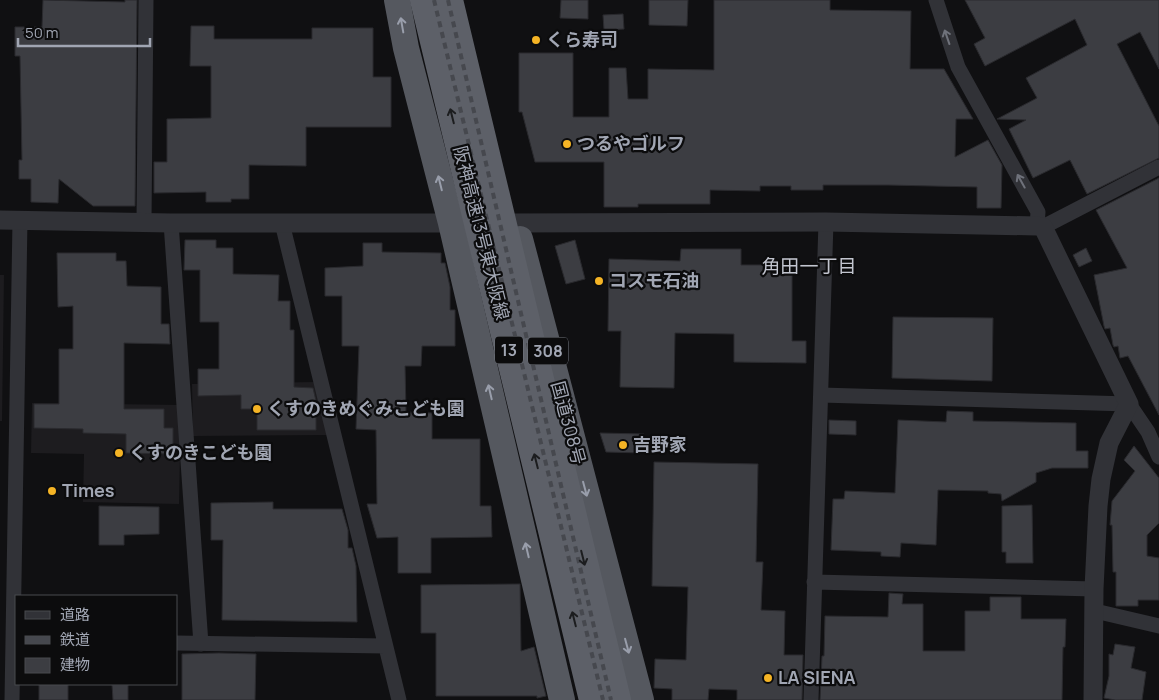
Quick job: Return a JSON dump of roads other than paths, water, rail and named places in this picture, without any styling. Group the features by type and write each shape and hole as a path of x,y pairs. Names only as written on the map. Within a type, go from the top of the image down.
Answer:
{"highway":[{"path":"397,0 406,48 451,223 562,700"},
{"name":"阪神高速13号東大阪線","path":"424,0 594,700"},
{"name":"阪神高速13号東大阪線","path":"449,0 617,700"},
{"name":"国道308号","path":"462,0 544,336 641,700"}],"street":[{"path":"144,221 146,0"},
{"path":"936,0 958,67 1038,212 1040,226 1129,404 1148,432 1159,457"},
{"path":"0,220 144,221 170,223 826,222 1040,226 1159,166"},
{"path":"12,700 10,638 20,220"},
{"path":"810,700 826,222"},
{"path":"170,223 201,644"},
{"path":"282,223 399,700"},
{"path":"821,395 1129,404"},
{"path":"1093,700 1094,589 1101,478 1109,443 1129,404"},
{"path":"814,582 1094,589"},
{"path":"1095,611 1159,626"},
{"path":"178,643 385,646"}],"railway":[{"path":"434,0 603,700"},
{"path":"448,0 611,700"}],"place":[{"name":"くら寿司","path":"536,40"},
{"name":"つるやゴルフ","path":"567,144"},
{"name":"コスモ石油","path":"599,281"},
{"name":"くすのきめぐみこども園","path":"257,409"},
{"name":"吉野家","path":"623,445"},
{"name":"くすのきこども園","path":"119,453"},
{"name":"Times","path":"52,491"},
{"name":"LA SIENA","path":"768,678"}],"district":[{"name":"角田一丁目","path":"809,266"}]}
